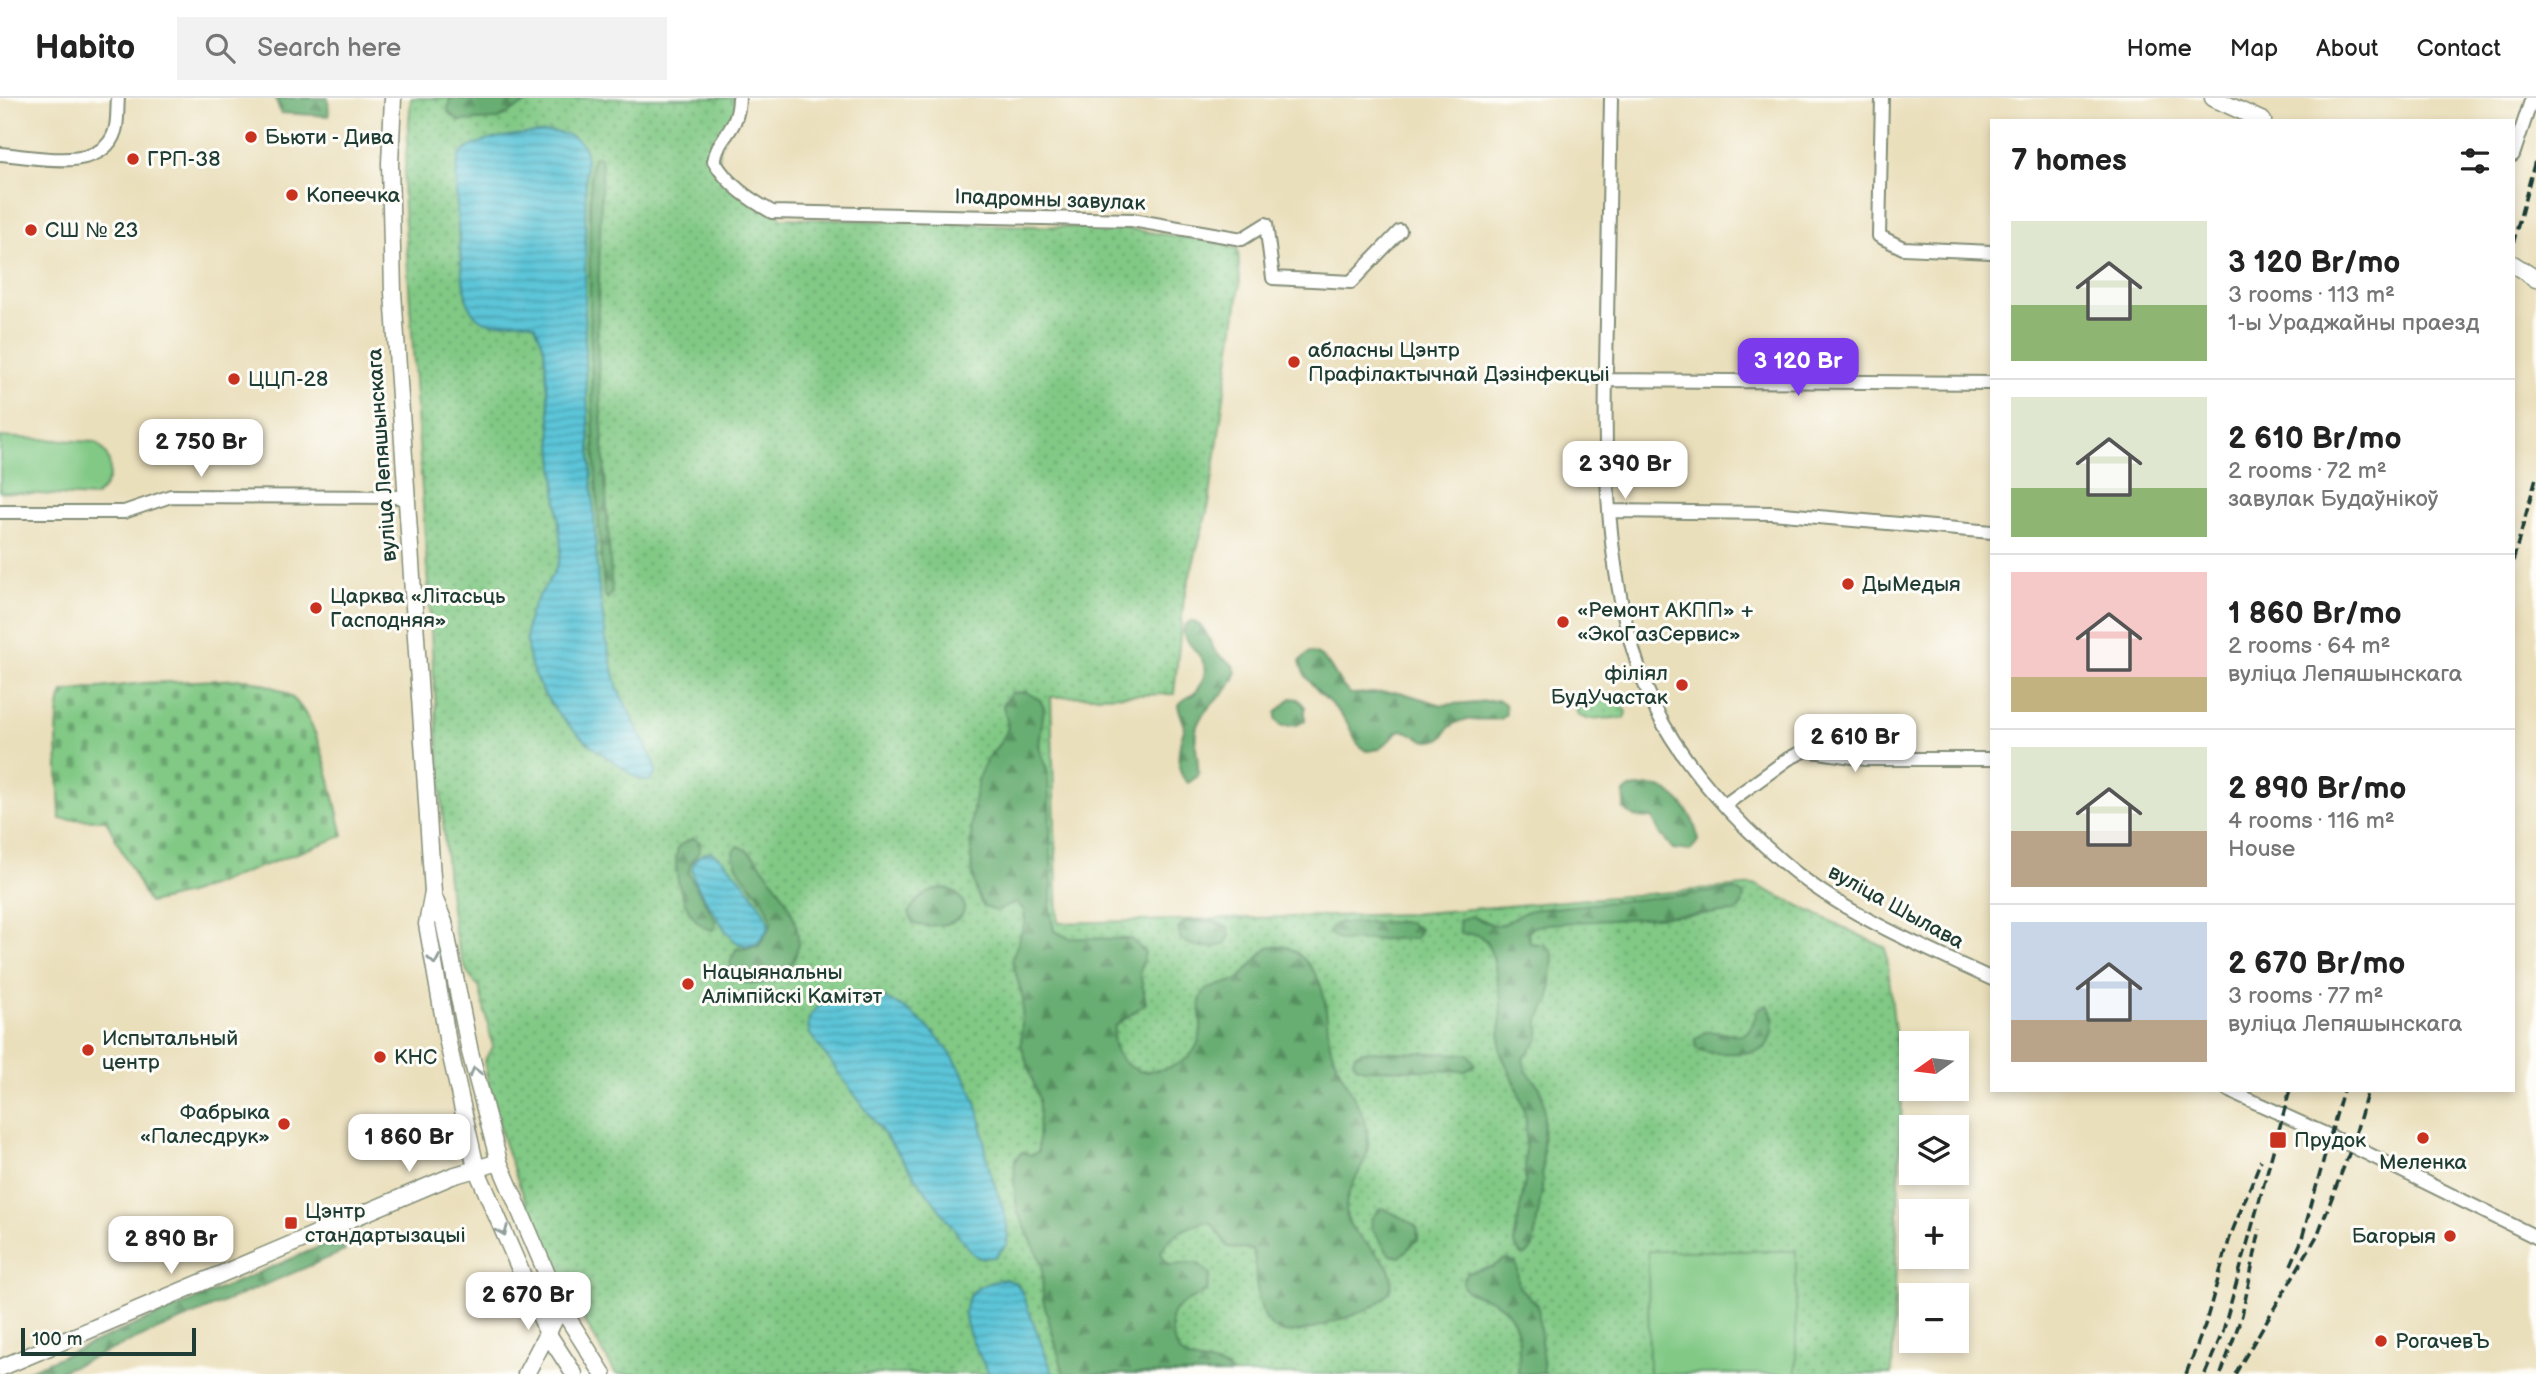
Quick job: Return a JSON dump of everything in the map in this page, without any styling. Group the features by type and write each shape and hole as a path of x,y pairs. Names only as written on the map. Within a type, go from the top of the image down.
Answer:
{"main road":[{"name":"вуліца Лепяшынскага","path":"393,98 390,163 393,292 433,892 427,924 448,1043 476,1168 548,1334 574,1374"},
{"path":"2213,98 2259,119"},
{"path":"2515,265 2536,279"},
{"name":"вуліца Лепяшынскага","path":"433,892 444,922 470,1052 499,1162 561,1307 603,1374"},
{"path":"0,1368 476,1168 499,1162"},
{"path":"526,1374 561,1307"}],"street":[{"path":"0,154 85,158 103,150 115,131 118,98"},
{"name":"Іпадромны завулак","path":"739,98 738,119 715,152 714,161 721,174 745,197 772,212 1132,219 1242,239 1266,224 1273,278 1351,282 1400,231"},
{"name":"вуліца Шылава","path":"1611,98 1604,380 1609,511 1625,608 1646,687 1679,749 1726,804 1784,863 1842,903 1904,938 1990,978"},
{"path":"1882,98 1879,236 1889,244 1903,248 1990,252"},
{"path":"2515,149 2532,98"},
{"path":"1604,380 1990,383"},
{"path":"0,512 124,512 171,496 405,496"},
{"path":"1609,511 1772,513 1990,532"},
{"path":"1726,804 1788,759 1806,750 1866,759 1990,759"},
{"path":"2232,1092 2352,1146 2536,1237"}],"green space":[{"path":"275,98 328,98 329,116 281,113"},
{"path":"411,98 741,98 720,147 718,170 782,218 1128,229 1208,241 1238,249 1240,284 1209,504 1184,598 1174,694 1051,697 1058,923 1410,914 1756,885 1886,948 1899,1070 1899,1101 1902,1101 1901,1115 1899,1115 1892,1374 616,1374 574,1301 535,1224 504,1143 484,1061 493,1047 479,986 469,975 462,959 452,917 444,836 403,193"},
{"path":"450,98 535,98 498,119 459,121 448,112"},
{"path":"595,156 600,157 602,163 597,344 612,593 607,599 604,593 600,539 592,379 590,219 591,165"},
{"path":"0,437 95,442 102,448 109,462 109,477 94,497 0,492"},
{"path":"1191,621 1204,630 1216,652 1233,665 1236,673 1229,687 1200,718 1195,739 1198,776 1188,783 1183,778 1179,764 1179,748 1185,727 1178,706 1197,691 1205,669 1200,656 1183,633 1185,625"},
{"path":"1309,652 1317,654 1328,664 1351,694 1400,692 1442,705 1499,700 1505,704 1506,714 1501,719 1460,721 1453,724 1443,737 1431,741 1400,730 1380,749 1367,751 1357,743 1343,716 1314,686 1303,670 1300,661"},
{"path":"247,679 284,692 297,702 307,718 324,757 343,836 188,894 149,903 106,820 60,819 57,736 63,692 144,683"},
{"path":"1026,692 1040,700 1044,708 1039,746 1048,774 1052,884 1050,910 1054,931 1069,938 1131,939 1145,952 1140,973 1146,1003 1115,1026 1114,1041 1118,1054 1127,1064 1140,1071 1163,1069 1183,1061 1197,1045 1201,1022 1200,1002 1205,990 1239,979 1268,947 1285,946 1295,951 1316,975 1325,1002 1331,1048 1363,1118 1368,1142 1367,1152 1347,1197 1346,1207 1351,1227 1390,1271 1392,1281 1389,1292 1377,1304 1316,1328 1289,1333 1279,1331 1264,1316 1259,1301 1252,1250 1228,1247 1208,1222 1180,1232 1164,1247 1161,1253 1168,1265 1198,1263 1210,1275 1207,1290 1179,1306 1172,1317 1173,1337 1178,1348 1190,1359 1224,1368 1233,1374 1064,1374 1043,1300 1042,1264 1017,1210 1014,1182 1015,1160 1022,1152 1031,1155 1038,1152 1039,1100 1021,1045 1023,999 1012,960 1025,922 1024,911 1017,902 996,911 984,907 978,895 971,860 974,801 981,771 1007,730 1003,704 1011,693"},
{"path":"1610,697 1622,702 1626,713 1624,718 1586,719 1578,715 1575,706 1583,698"},
{"path":"1291,698 1298,699 1305,707 1305,721 1297,725 1281,726 1276,720 1276,713"},
{"path":"1651,786 1669,793 1689,814 1698,841 1690,851 1673,849 1652,818 1634,817 1624,809 1624,793 1630,788"},
{"path":"693,838 700,842 700,850 691,862 688,873 716,921 713,930 695,919 678,881 676,856 679,846"},
{"path":"737,846 751,853 775,883 791,910 797,930 797,950 786,970 776,978 755,984 736,975 730,963 736,949 759,946 771,925 760,895 735,861 733,851"},
{"path":"944,888 953,891 963,902 964,911 961,916 952,922 938,925 913,923 909,912 915,903 928,893"},
{"path":"1739,891 1744,896 1742,905 1736,912 1547,924 1533,927 1528,933 1530,943 1545,945 1553,954 1550,998 1539,1020 1539,1039 1523,1059 1526,1070 1541,1089 1544,1106 1542,1191 1533,1247 1526,1255 1520,1254 1514,1242 1525,1182 1526,1119 1518,1090 1500,1051 1501,1000 1493,957 1486,941 1478,935 1460,933 1459,920 1471,916 1499,925 1531,910"},
{"path":"1212,921 1228,927 1230,936 1225,944 1201,947 1180,938 1178,929 1184,922"},
{"path":"1407,922 1420,929 1416,938 1340,941 1329,933 1331,927 1338,923"},
{"path":"1767,1005 1773,1026 1765,1048 1730,1053 1696,1048 1695,1039 1705,1032 1744,1034 1749,1030 1758,1009"},
{"path":"1363,1051 1469,1054 1475,1064 1466,1071 1364,1069 1356,1066 1353,1060 1356,1054"},
{"path":"1380,1208 1417,1227 1418,1239 1400,1257 1390,1255 1372,1229 1371,1219"},
{"path":"340,1238 345,1251 54,1374 20,1374"},
{"path":"1648,1251 1796,1251 1796,1374 1649,1374"},
{"path":"1505,1259 1516,1262 1519,1287 1538,1305 1544,1374 1518,1374 1518,1336 1510,1315 1495,1302 1470,1292 1463,1285 1467,1273 1492,1267"}],"water":[{"path":"553,132 577,139 586,152 585,362 598,580 606,640 618,689 655,764 656,774 649,781 636,777 600,752 567,723 552,706 532,669 527,648 527,626 534,605 559,560 561,549 544,347 535,325 528,322 492,323 478,318 470,307 465,289 456,181 460,155 467,149 490,140"},
{"path":"710,852 727,864 763,910 769,928 757,944 744,946 732,939 694,880 694,863 699,856"},
{"path":"850,993 871,995 892,1002 911,1013 929,1028 958,1064 979,1111 990,1171 1007,1225 1007,1244 995,1257 979,1258 971,1252 810,1034 808,1025 814,1011 827,1002"},
{"path":"1005,1279 1016,1283 1021,1290 1053,1374 989,1374 974,1345 965,1316 966,1304 972,1293 985,1284"}],"railway":[{"path":"2515,236 2536,157"},
{"path":"2515,554 2536,478"},
{"path":"2205,1374 2223,1331 2289,1092"},
{"path":"2291,1265 2301,1242 2342,1092"},
{"path":"2235,1374 2317,1236 2352,1146 2367,1092"},
{"path":"2186,1374 2205,1325 2230,1237 2261,1160"},
{"path":"2221,1374 2242,1315 2260,1229"}],"place":[{"name":"Бьюти - Дива","path":"251,137"},
{"name":"ГРП-38","path":"133,159"},
{"name":"Копеечка","path":"292,195"},
{"name":"СШ № 23","path":"31,230"},
{"name":"абласны Цэнтр Прафілактычнай Дэзінфекцыі","path":"1294,362"},
{"name":"ЦЦП-28","path":"234,379"},
{"name":"ДыМедыя","path":"1848,584"},
{"name":"Царква «Літасьць Гасподняя»","path":"316,608"},
{"name":"«Ремонт АКПП» + «ЭкоГазСервис»","path":"1563,622"},
{"name":"філіял БудУчастак","path":"1682,685"},
{"name":"Нацыянальны Алімпійскі Камітэт","path":"688,984"},
{"name":"Испытальный центр","path":"88,1050"},
{"name":"КНС","path":"380,1057"},
{"name":"Фабрыка «Палесдрук»","path":"284,1124"},
{"name":"Меленка","path":"2423,1138"},
{"name":"Прудок","path":"2278,1140"},
{"name":"Цэнтр стандартызацыі","path":"291,1223"},
{"name":"Багорыя","path":"2450,1236"},
{"name":"РогачевЪ","path":"2381,1341"}]}
